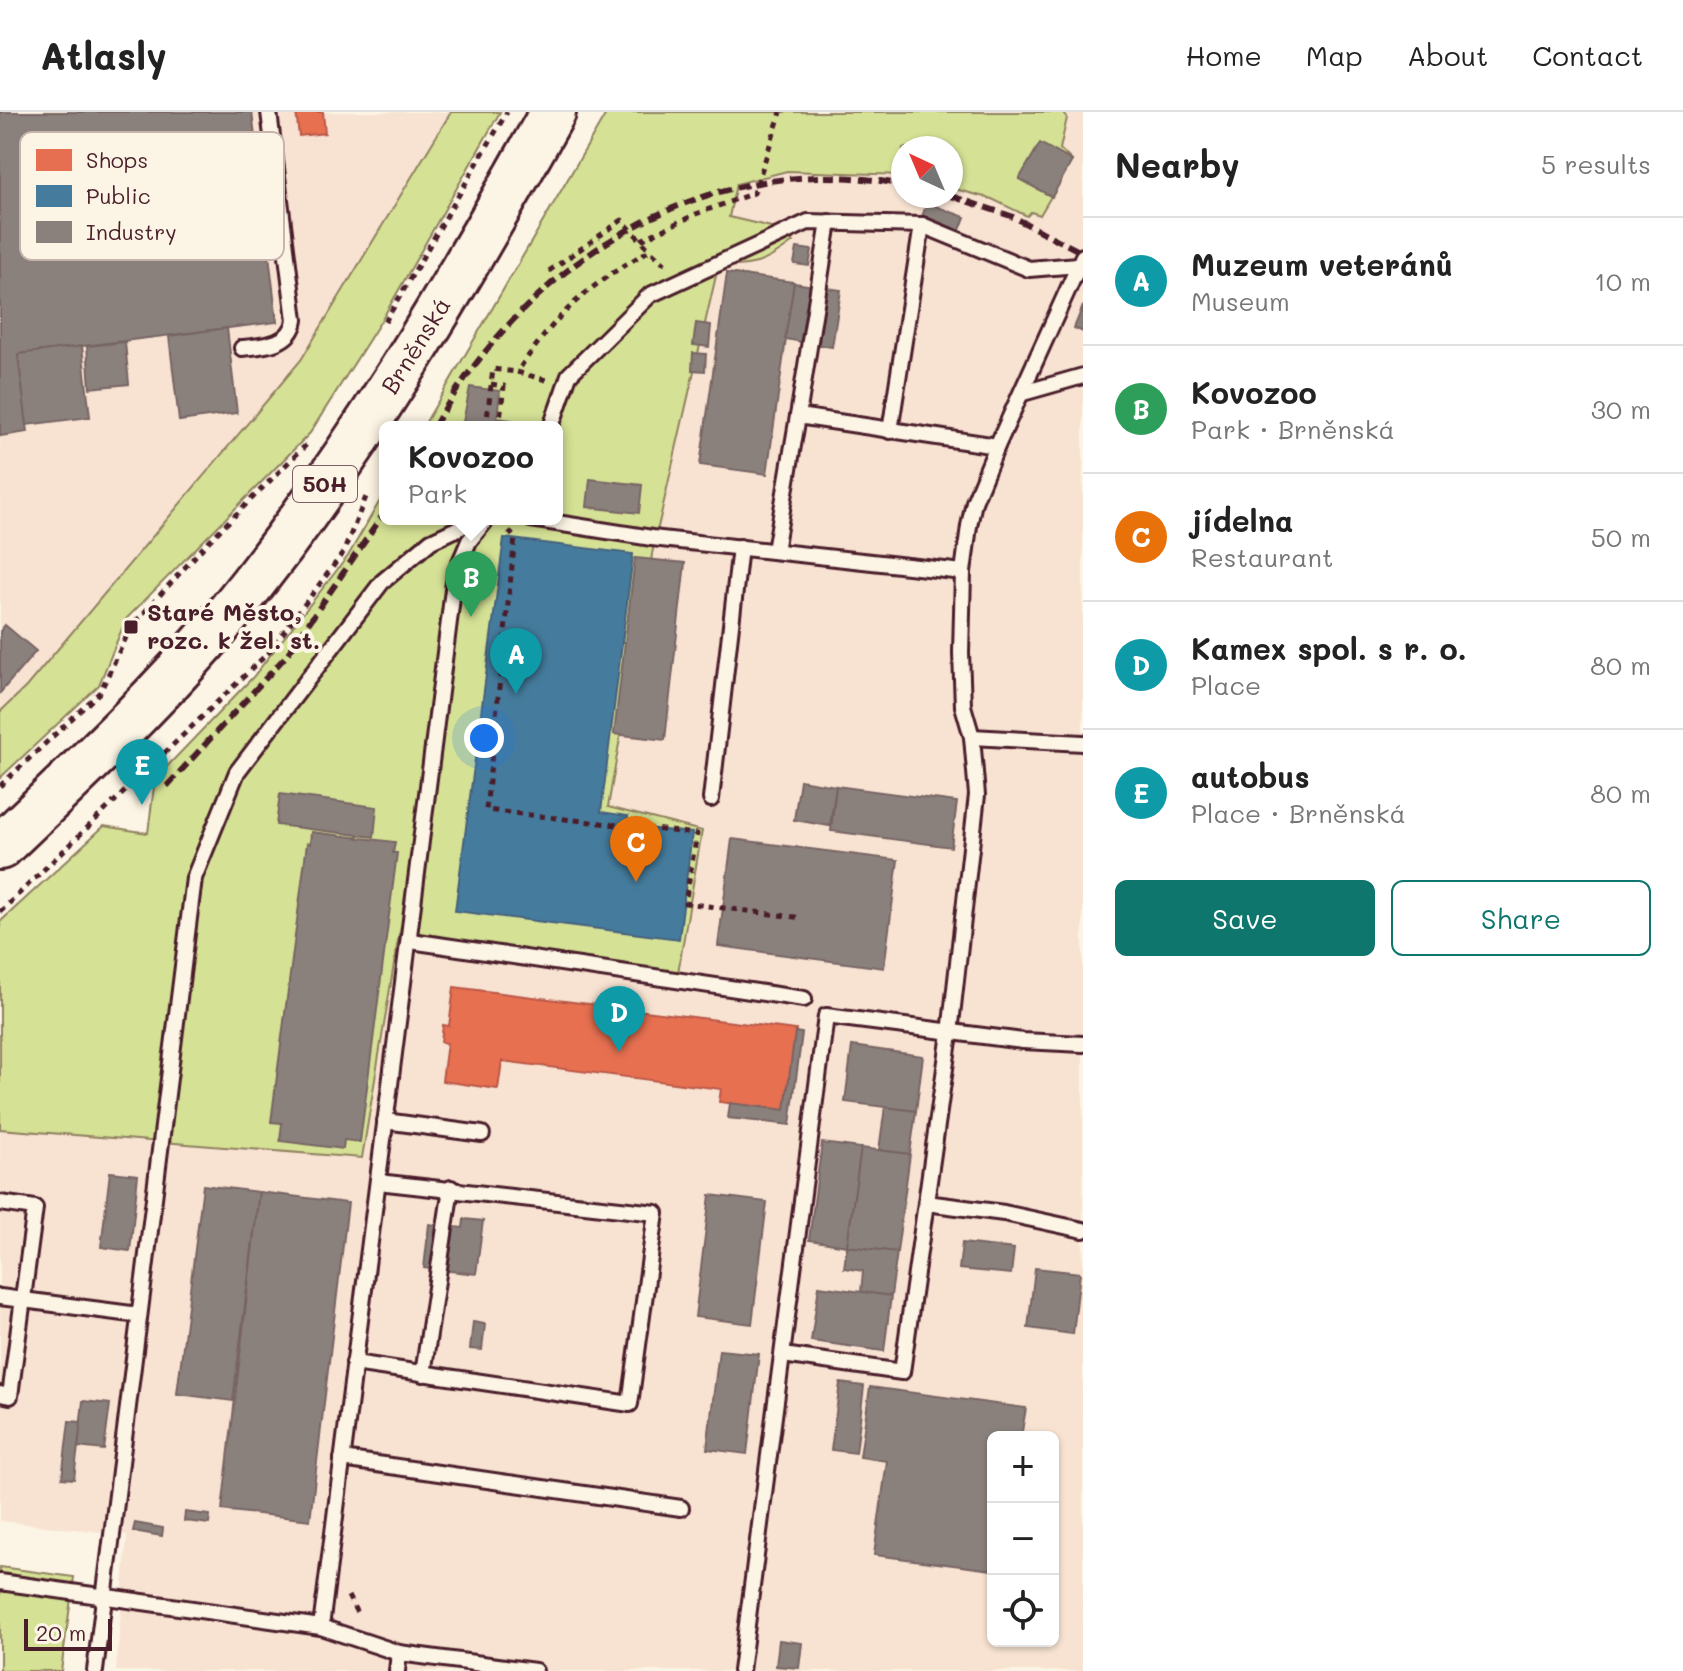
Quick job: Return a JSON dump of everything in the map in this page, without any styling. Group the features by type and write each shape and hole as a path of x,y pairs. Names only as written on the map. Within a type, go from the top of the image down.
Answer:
{"main road":[{"name":"Brněnská","path":"0,847 131,724 278,550 339,465 439,310 553,112"}],"lane":[{"path":"269,112 272,132"},
{"path":"553,421 569,375 606,335 645,300 723,259 808,222 922,225 1029,269 1081,260"},
{"path":"775,551 829,222"},
{"path":"890,431 922,225"},
{"path":"242,348 281,340 294,327 284,232"},
{"path":"783,1355 902,1372 950,1033 977,795 972,737 963,706 963,572 974,502 1081,260"},
{"path":"1023,393 1083,376"},
{"path":"798,416 997,446"},
{"path":"563,524 652,538 963,572"},
{"path":"95,1671 194,878 237,772 382,582 431,541 465,525"},
{"path":"321,1627 411,941 455,574 469,541 482,525"},
{"path":"711,799 740,547"},
{"path":"972,737 1083,743"},
{"path":"411,941 804,999"},
{"path":"741,1671 826,1016 950,1033 1083,1044"},
{"path":"385,1121 482,1134"},
{"path":"354,1363 630,1404 656,1213 378,1182"},
{"path":"423,1374 451,1188"},
{"path":"0,1203 35,1208 10,1396 0,1394"},
{"path":"926,1203 1004,1213 1083,1230"},
{"path":"0,1297 139,1315"},
{"path":"342,1459 681,1508"},
{"path":"0,1582 321,1627 399,1653 535,1671"},
{"path":"397,1671 399,1653"}],"path":[{"path":"381,328 507,112"},
{"path":"641,240 696,214 754,193 781,112"},
{"path":"549,271 622,220 684,281"},
{"path":"517,372 557,318 599,280 650,250"},
{"path":"487,421 493,369 565,385"},
{"path":"491,384 504,386 500,421"},
{"path":"0,786 100,692 131,627 207,543 316,435"},
{"path":"0,912 268,653 343,553 370,487"},
{"path":"505,525 515,538 486,810 697,834 685,903 802,918"},
{"path":"347,1591 357,1614 368,1623"}],"shaded area":[{"path":"0,112 451,112 301,360 26,687 0,712"},
{"path":"607,112 1083,112 1083,1671 116,1671 127,1535 0,1521 0,922 104,826 148,833 155,779 253,677 348,556 379,502 379,525 563,525 563,421 427,421"}],"green space":[{"path":"451,112 500,112 384,316 310,433 126,619 99,685 0,778 0,712 26,687 301,360"},
{"path":"607,112 1063,112 1067,118 1060,149 1072,161 1040,215 1031,212 1027,216 992,199 963,191 963,136 891,136 891,175 787,171 736,184 729,217 771,227 793,242 758,263 718,267 653,549 608,807 702,831 678,973 399,934 362,1158 0,1129 0,922 104,826 148,833 155,779 253,677 348,556 379,502 379,525 563,525 563,421 427,421"},
{"path":"0,1567 74,1577 61,1671 0,1671"}],"building: Shops":[{"path":"296,112 323,112 325,133 299,136"},
{"path":"454,987 796,1030 785,1110 719,1102 721,1089 502,1061 498,1089 442,1081 447,1043 441,1042 443,1025 449,1026"}],"building: Public":[{"path":"504,538 633,554 601,812 628,816 627,826 692,833 679,939 455,911"}],"building: Industry":[{"path":"0,112 252,112 254,132 20,132 20,260 270,260 277,322 18,354 28,432 0,436"},
{"path":"1040,143 1072,161 1052,197 1019,179"},
{"path":"925,208 941,208 965,217 955,243 917,230"},
{"path":"797,248 812,250 809,266 794,264"},
{"path":"727,273 794,282 767,474 700,465"},
{"path":"794,283 841,290 832,347 785,339"},
{"path":"1083,306 1083,332 1074,328"},
{"path":"696,323 711,325 709,347 693,345"},
{"path":"227,328 237,413 179,421 169,336"},
{"path":"125,342 129,384 90,388 87,346"},
{"path":"82,346 90,417 27,425 18,354"},
{"path":"693,353 706,354 705,371 692,370"},
{"path":"470,387 500,391 497,418 512,420 512,421 463,421"},
{"path":"590,479 642,485 639,513 587,507"},
{"path":"635,558 685,563 665,740 614,734"},
{"path":"5,625 36,651 0,693 0,631"},
{"path":"800,780 836,786 830,826 794,820"},
{"path":"836,786 957,802 951,847 831,831"},
{"path":"280,794 377,807 374,837 276,825"},
{"path":"311,832 395,842 393,853 397,853 360,1142 344,1140 343,1149 280,1141 282,1123 271,1122 307,843 310,844"},
{"path":"732,839 898,860 884,968 718,946"},
{"path":"795,1032 802,1033 790,1125 728,1118 730,1103 785,1110"},
{"path":"852,1046 923,1056 916,1111 845,1102"},
{"path":"885,1107 916,1111 910,1154 879,1150"},
{"path":"822,1143 861,1148 847,1246 809,1240"},
{"path":"861,1148 910,1154 897,1252 847,1246"},
{"path":"110,1172 138,1175 130,1251 101,1247"},
{"path":"203,1185 259,1192 233,1401 177,1394"},
{"path":"259,1192 348,1203 310,1520 222,1510"},
{"path":"710,1195 767,1202 752,1324 695,1317"},
{"path":"464,1219 483,1221 476,1274 424,1268 429,1224 463,1228"},
{"path":"962,1243 1014,1249 1011,1274 959,1269"},
{"path":"847,1246 897,1252 891,1296 861,1292 863,1271 844,1268"},
{"path":"1035,1268 1080,1273 1073,1334 1028,1328"},
{"path":"819,1286 891,1296 884,1351 811,1341"},
{"path":"473,1322 485,1324 482,1350 470,1349"},
{"path":"719,1350 759,1354 747,1454 707,1449"},
{"path":"840,1383 864,1386 856,1453 831,1450"},
{"path":"870,1387 1026,1408 1022,1431 987,1431 987,1569 874,1555 887,1461 860,1457"},
{"path":"83,1401 110,1404 104,1450 78,1447"},
{"path":"69,1421 81,1422 74,1479 62,1478"},
{"path":"185,1512 210,1515 209,1524 184,1521"},
{"path":"135,1523 163,1528 162,1536 133,1531"},
{"path":"779,1640 802,1643 799,1668 776,1666"}],"railway":[{"path":"438,421 473,367 519,314 572,267 630,229 693,200 760,183 830,177 891,184"},
{"path":"963,200 1011,216 1083,253"},
{"path":"167,786 286,656 379,521"}],"place":[{"name":"Kovozoo","path":"471,617"},
{"name":"Staré Město, rozc. k žel. st.","path":"131,627"},
{"name":"Muzeum veteránů","path":"516,694"},
{"name":"autobus","path":"142,805"},
{"name":"jídelna","path":"636,882"},
{"name":"Kamex spol. s r. o.","path":"619,1052"}]}
